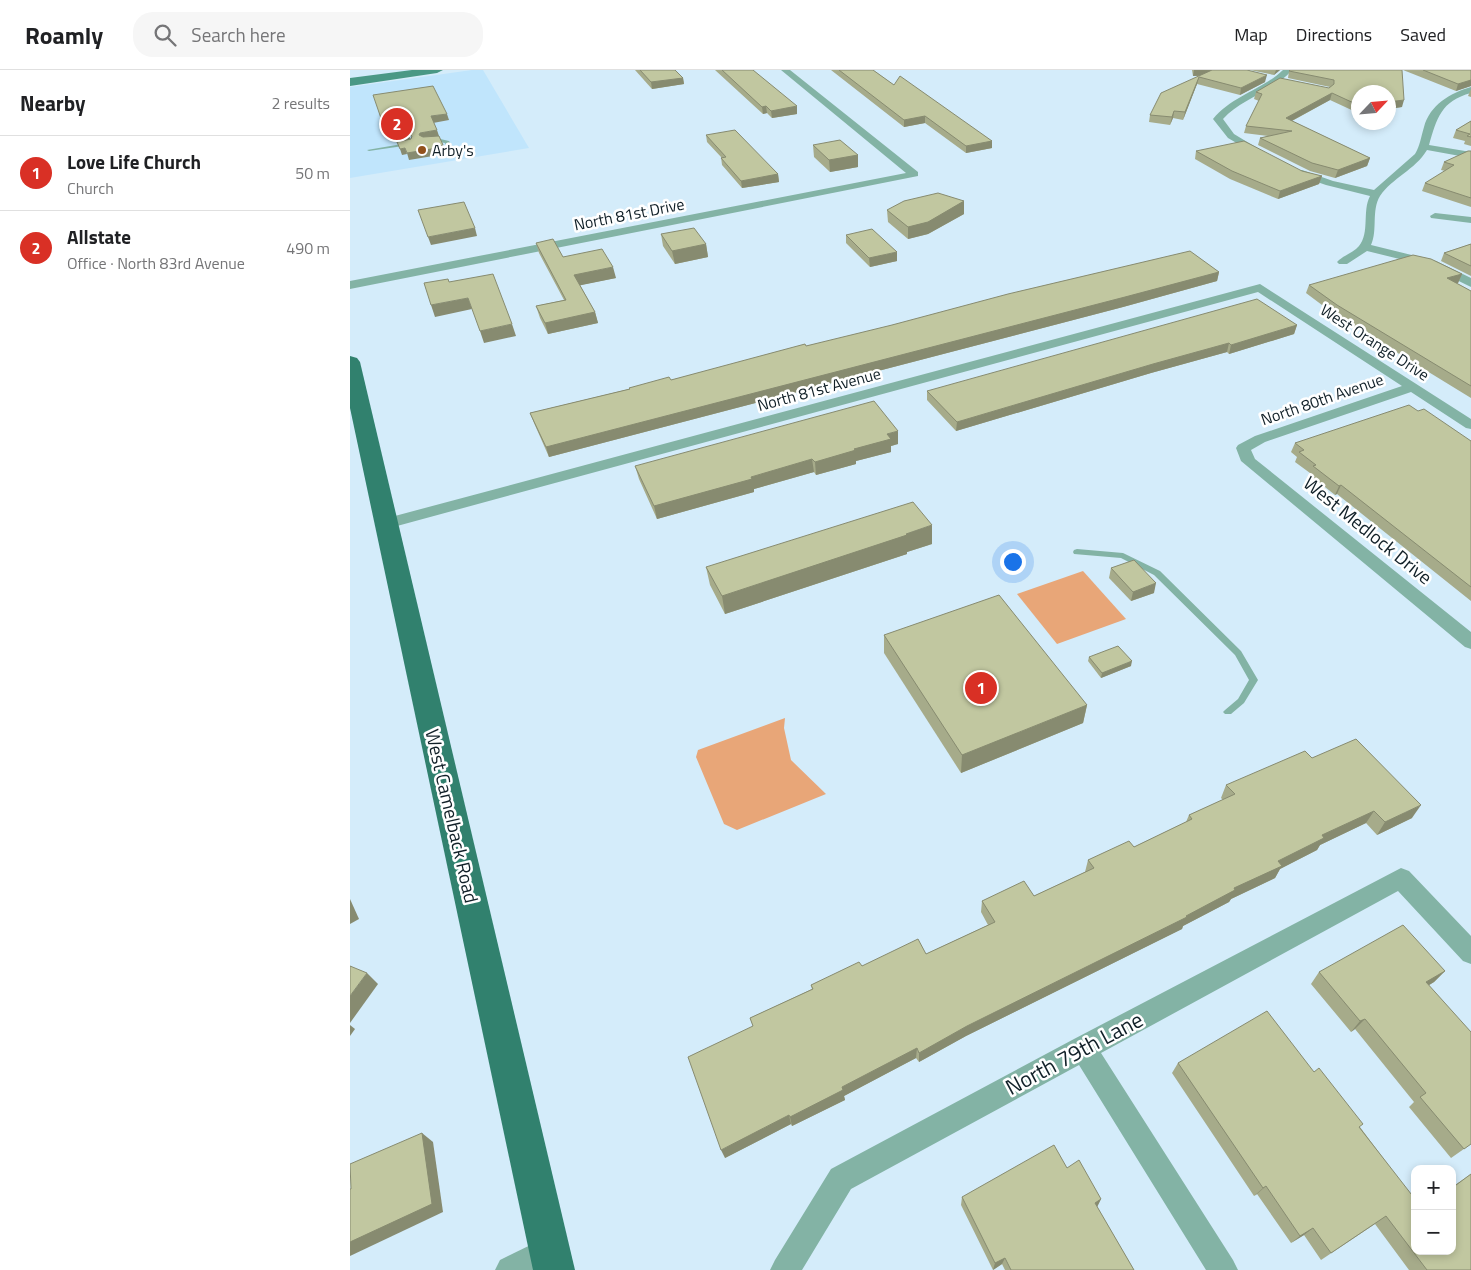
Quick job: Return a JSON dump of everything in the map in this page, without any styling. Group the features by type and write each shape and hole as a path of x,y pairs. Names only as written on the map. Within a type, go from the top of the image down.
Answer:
{"main road":[{"path":"350,82 437,70"},
{"name":"West Camelback Road","path":"350,362 551,1260"}],"street":[{"path":"785,70 914,174"},
{"path":"1274,160 1236,140 1222,129 1218,118 1224,110 1284,81 1288,70"},
{"path":"1262,77 1284,81"},
{"path":"1343,262 1364,247 1369,235 1372,202 1376,194 1414,161 1425,147 1430,121 1441,105 1447,100 1471,90"},
{"path":"1425,147 1471,155"},
{"path":"1290,167 1305,175 1330,183 1376,194"},
{"name":"North 81st Drive","path":"350,284 914,174"},
{"path":"1435,216 1471,220"},
{"path":"1364,247 1432,263 1471,283"},
{"name":"West Orange Drive","path":"1260,288 1471,425"},
{"name":"North 81st Avenue","path":"386,524 1260,288"},
{"name":"North 80th Avenue","path":"1243,448 1260,439 1413,387"},
{"name":"West Medlock Drive","path":"1243,448 1249,460 1471,642"},
{"name":"North 79th Lane","path":"785,1270 841,1179 1401,878 1471,953"},
{"path":"1083,1048 1223,1270"},
{"path":"510,1270 551,1260"}],"lane":[{"path":"425,141 447,140 450,142 454,156"},
{"path":"368,150 411,143"},
{"path":"1077,552 1123,556 1157,572 1238,653 1254,680 1241,701 1228,712"}],"shaded area":[{"path":"483,70 529,148 350,178 350,87"},
{"path":"1083,571 1126,619 1057,644 1017,594"},
{"path":"785,718 784,728 791,760 826,794 737,830 724,824 696,757 698,750"}],"building":[{"path":"640,70 675,70 683,78 651,82"},
{"path":"722,70 753,70 797,106 771,111 766,106 762,107"},
{"path":"839,70 873,70 894,85 900,76 992,141 966,146 925,116 904,120"},
{"path":"1212,70 1247,70 1267,75 1241,88 1199,77 1185,112 1174,111 1172,117 1150,115 1161,93"},
{"path":"1402,70 1404,100 1396,101 1396,85 1351,85 1351,102 1332,93 1286,118 1370,158 1338,170 1312,163 1260,138 1292,131 1246,126 1262,94 1256,92 1280,78 1329,88 1334,84 1334,80 1289,71"},
{"path":"1423,70 1471,70 1471,80 1458,84"},
{"path":"433,86 447,114 431,116 437,130 420,133 419,135 423,137 439,136 443,145 437,148 407,153 405,148 400,149 397,142 411,139 412,136 408,134 395,136 390,123 383,124 373,95"},
{"path":"1471,121 1471,137 1467,136 1470,134 1456,130"},
{"path":"735,130 778,174 741,181 721,158 726,157 706,135"},
{"path":"840,140 858,155 829,160 813,145"},
{"path":"1244,141 1302,171 1322,176 1280,191 1232,171 1196,151"},
{"path":"1471,151 1471,198 1425,183 1454,165 1444,162"},
{"path":"938,193 964,201 928,222 908,227 887,210 904,201"},
{"path":"464,202 475,228 428,237 418,210"},
{"path":"694,228 706,244 672,251 661,234"},
{"path":"872,229 897,252 869,258 846,235"},
{"path":"553,239 563,257 602,249 613,267 574,275 595,312 545,323 536,306 566,300 536,243"},
{"path":"1471,244 1471,266 1444,253"},
{"path":"1190,251 1219,272 546,447 530,413 630,389 669,377 671,380 805,344 806,346 1008,294"},
{"path":"1413,255 1431,259 1462,274 1447,278 1471,291 1471,386 1337,305 1309,285"},
{"path":"493,274 512,324 480,331 468,298 431,305 424,283 448,279 449,282"},
{"path":"1257,299 1297,325 1231,345 1229,343 1153,364 957,422 927,391"},
{"path":"874,401 898,431 887,434 891,439 815,462 812,459 751,477 752,479 654,506 635,466"},
{"path":"1409,405 1418,411 1424,409 1471,441 1471,587 1341,485 1339,486 1313,466 1316,465 1299,452 1304,450 1295,443"},
{"path":"913,502 932,525 722,596 706,567"},
{"path":"1134,560 1156,583 1133,592 1111,568"},
{"path":"999,595 1087,705 962,755 884,635"},
{"path":"1118,646 1132,661 1102,673 1089,657"},
{"path":"1356,739 1421,805 1385,822 1374,811 1322,835 1324,838 1278,861 1282,866 1234,888 1235,890 1187,917 967,1026 919,1053 917,1048 842,1087 843,1090 721,1150 688,1057 753,1026 750,1018 813,989 811,985 859,962 862,966 918,939 926,954 995,922 982,901 1024,881 1034,896 1094,868 1088,860 1129,841 1134,847 1192,819 1189,815 1235,794 1226,785 1305,751 1312,758"},
{"path":"1403,925 1445,971 1426,982 1471,1032 1471,1144 1464,1149 1420,1097 1426,1093 1365,1019 1360,1021 1319,972"},
{"path":"350,966 367,973 350,996"},
{"path":"1267,1011 1314,1072 1319,1068 1363,1124 1359,1127 1411,1194 1411,1249 1386,1216 1331,1253 1313,1228 1300,1236 1266,1186 1263,1188 1178,1063"},
{"path":"422,1133 432,1204 350,1242 350,1164"},
{"path":"1054,1145 1067,1168 1079,1160 1101,1199 1095,1203 1134,1270 1011,1270 1005,1258 995,1263 962,1197"},
{"path":"1471,1174 1471,1270 1427,1270 1416,1255 1456,1255 1456,1185"}],"place":[{"name":"Allstate","path":"397,124"},
{"name":"Arby's","path":"422,150"},
{"name":"Love Life Church","path":"981,688"}]}
